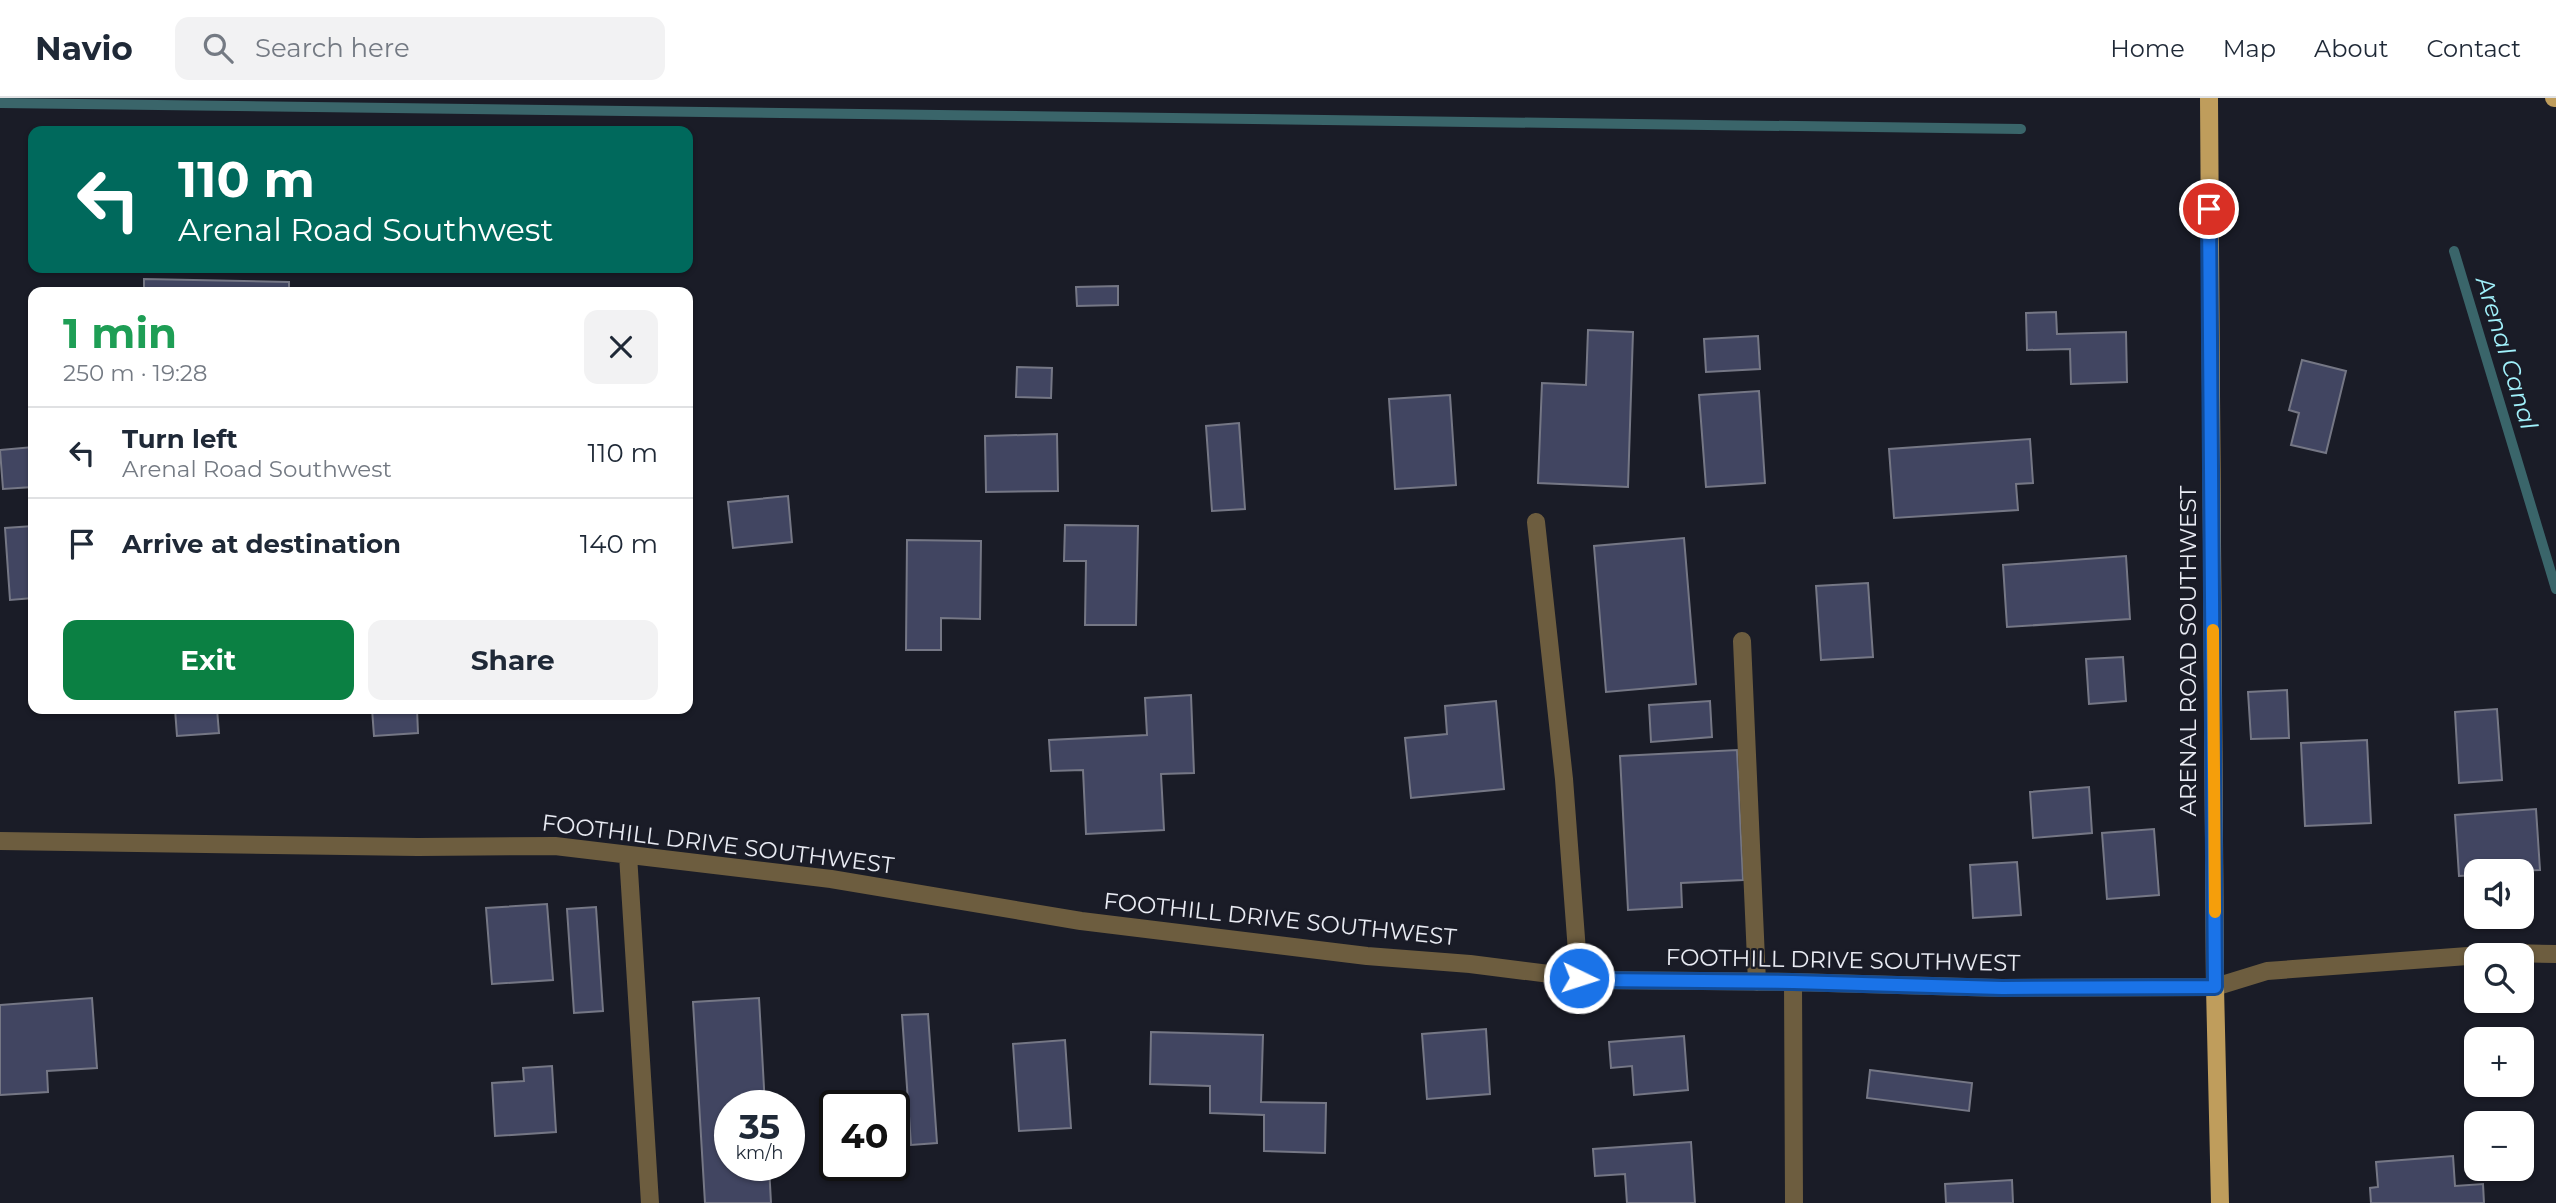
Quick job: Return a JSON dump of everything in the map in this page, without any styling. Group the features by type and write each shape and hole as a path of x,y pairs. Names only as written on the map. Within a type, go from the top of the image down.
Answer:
{"main road":[{"name":"ARENAL ROAD SOUTHWEST","path":"2208,98 2215,987 2220,1203"}],"street":[{"path":"1536,522 1564,779 1579,978"},
{"path":"1742,641 1757,982"},
{"name":"FOOTHILL DRIVE SOUTHWEST","path":"0,841 431,847 555,846 831,878 1081,921 1367,956 1470,964 1597,980 2002,988 2215,987 2267,971 2508,953 2556,954"},
{"path":"628,855 650,1203"},
{"path":"1793,982 1794,1203"}],"building":[{"path":"144,279 289,282 289,287 144,287"},
{"path":"1118,286 1118,305 1077,306 1076,287"},
{"path":"2056,312 2057,334 2126,332 2127,382 2071,384 2070,349 2027,350 2026,313"},
{"path":"1588,330 1633,332 1628,487 1538,483 1542,383 1586,385"},
{"path":"1758,336 1760,369 1706,372 1704,339"},
{"path":"2302,360 2346,371 2326,453 2291,445 2299,413 2289,410"},
{"path":"1017,367 1052,368 1051,398 1016,397"},
{"path":"1759,391 1765,483 1706,487 1699,395"},
{"path":"1450,395 1456,485 1395,489 1389,399"},
{"path":"1239,423 1245,509 1212,511 1206,426"},
{"path":"1057,434 1058,491 986,492 985,436"},
{"path":"2030,439 2033,483 2016,484 2018,510 1894,518 1889,449"},
{"path":"28,447 28,487 3,489 0,450"},
{"path":"788,496 792,542 733,548 728,502"},
{"path":"1065,525 1138,526 1136,625 1085,625 1086,561 1064,561"},
{"path":"28,526 28,598 10,600 5,528"},
{"path":"1684,538 1696,684 1606,692 1594,546"},
{"path":"907,540 981,541 980,619 941,618 941,650 906,650"},
{"path":"2126,556 2130,619 2007,627 2003,565"},
{"path":"1868,583 1873,657 1821,660 1816,586"},
{"path":"2123,657 2126,701 2089,704 2086,659"},
{"path":"2287,690 2289,738 2251,739 2248,692"},
{"path":"1191,695 1194,773 1161,774 1164,830 1086,834 1083,770 1051,771 1049,740 1147,735 1145,698"},
{"path":"1496,701 1504,789 1411,798 1405,738 1447,734 1445,706"},
{"path":"1710,701 1712,737 1651,742 1649,705"},
{"path":"2497,709 2502,780 2459,783 2455,712"},
{"path":"175,714 217,714 219,733 177,736"},
{"path":"372,714 417,714 418,733 374,736"},
{"path":"2367,740 2371,823 2305,826 2301,743"},
{"path":"1737,750 1743,880 1681,883 1682,907 1628,910 1620,756"},
{"path":"2089,787 2092,833 2033,838 2030,792"},
{"path":"2536,809 2540,870 2534,870 2534,859 2464,859 2464,876 2459,876 2455,815"},
{"path":"2154,829 2159,895 2107,899 2102,833"},
{"path":"2017,862 2021,915 1973,918 1970,865"},
{"path":"547,904 553,980 492,984 486,908"},
{"path":"596,907 603,1011 574,1013 567,909"},
{"path":"92,998 97,1068 47,1071 48,1092 0,1095 0,1005"},
{"path":"759,998 764,1090 714,1090 714,1181 770,1181 771,1203 705,1203 693,1002"},
{"path":"928,1014 937,1143 911,1145 910,1090 907,1090 902,1015"},
{"path":"1486,1029 1490,1094 1427,1099 1422,1034"},
{"path":"1151,1032 1263,1035 1261,1102 1326,1103 1325,1153 1264,1151 1264,1115 1210,1113 1210,1086 1150,1084"},
{"path":"1684,1036 1688,1090 1634,1095 1632,1066 1611,1068 1609,1042"},
{"path":"1065,1040 1071,1128 1019,1131 1013,1044"},
{"path":"552,1066 556,1132 495,1136 492,1083 524,1081 523,1068"},
{"path":"1870,1070 1972,1083 1969,1111 1867,1098"},
{"path":"1691,1142 1695,1203 1627,1203 1625,1174 1595,1176 1593,1149"},
{"path":"2453,1156 2455,1186 2483,1184 2484,1203 2371,1203 2370,1188 2378,1187 2376,1162"},
{"path":"2012,1180 2013,1203 1946,1203 1945,1184"}],"waterway":[{"name":"Arenal Canal","path":"0,103 2021,129"},
{"name":"Arenal Canal","path":"2454,251 2556,589"}],"slow traffic":[{"path":"2213,630 2215,912"}],"route":[{"path":"1579,978 2002,988 2215,987 2209,209"}]}
